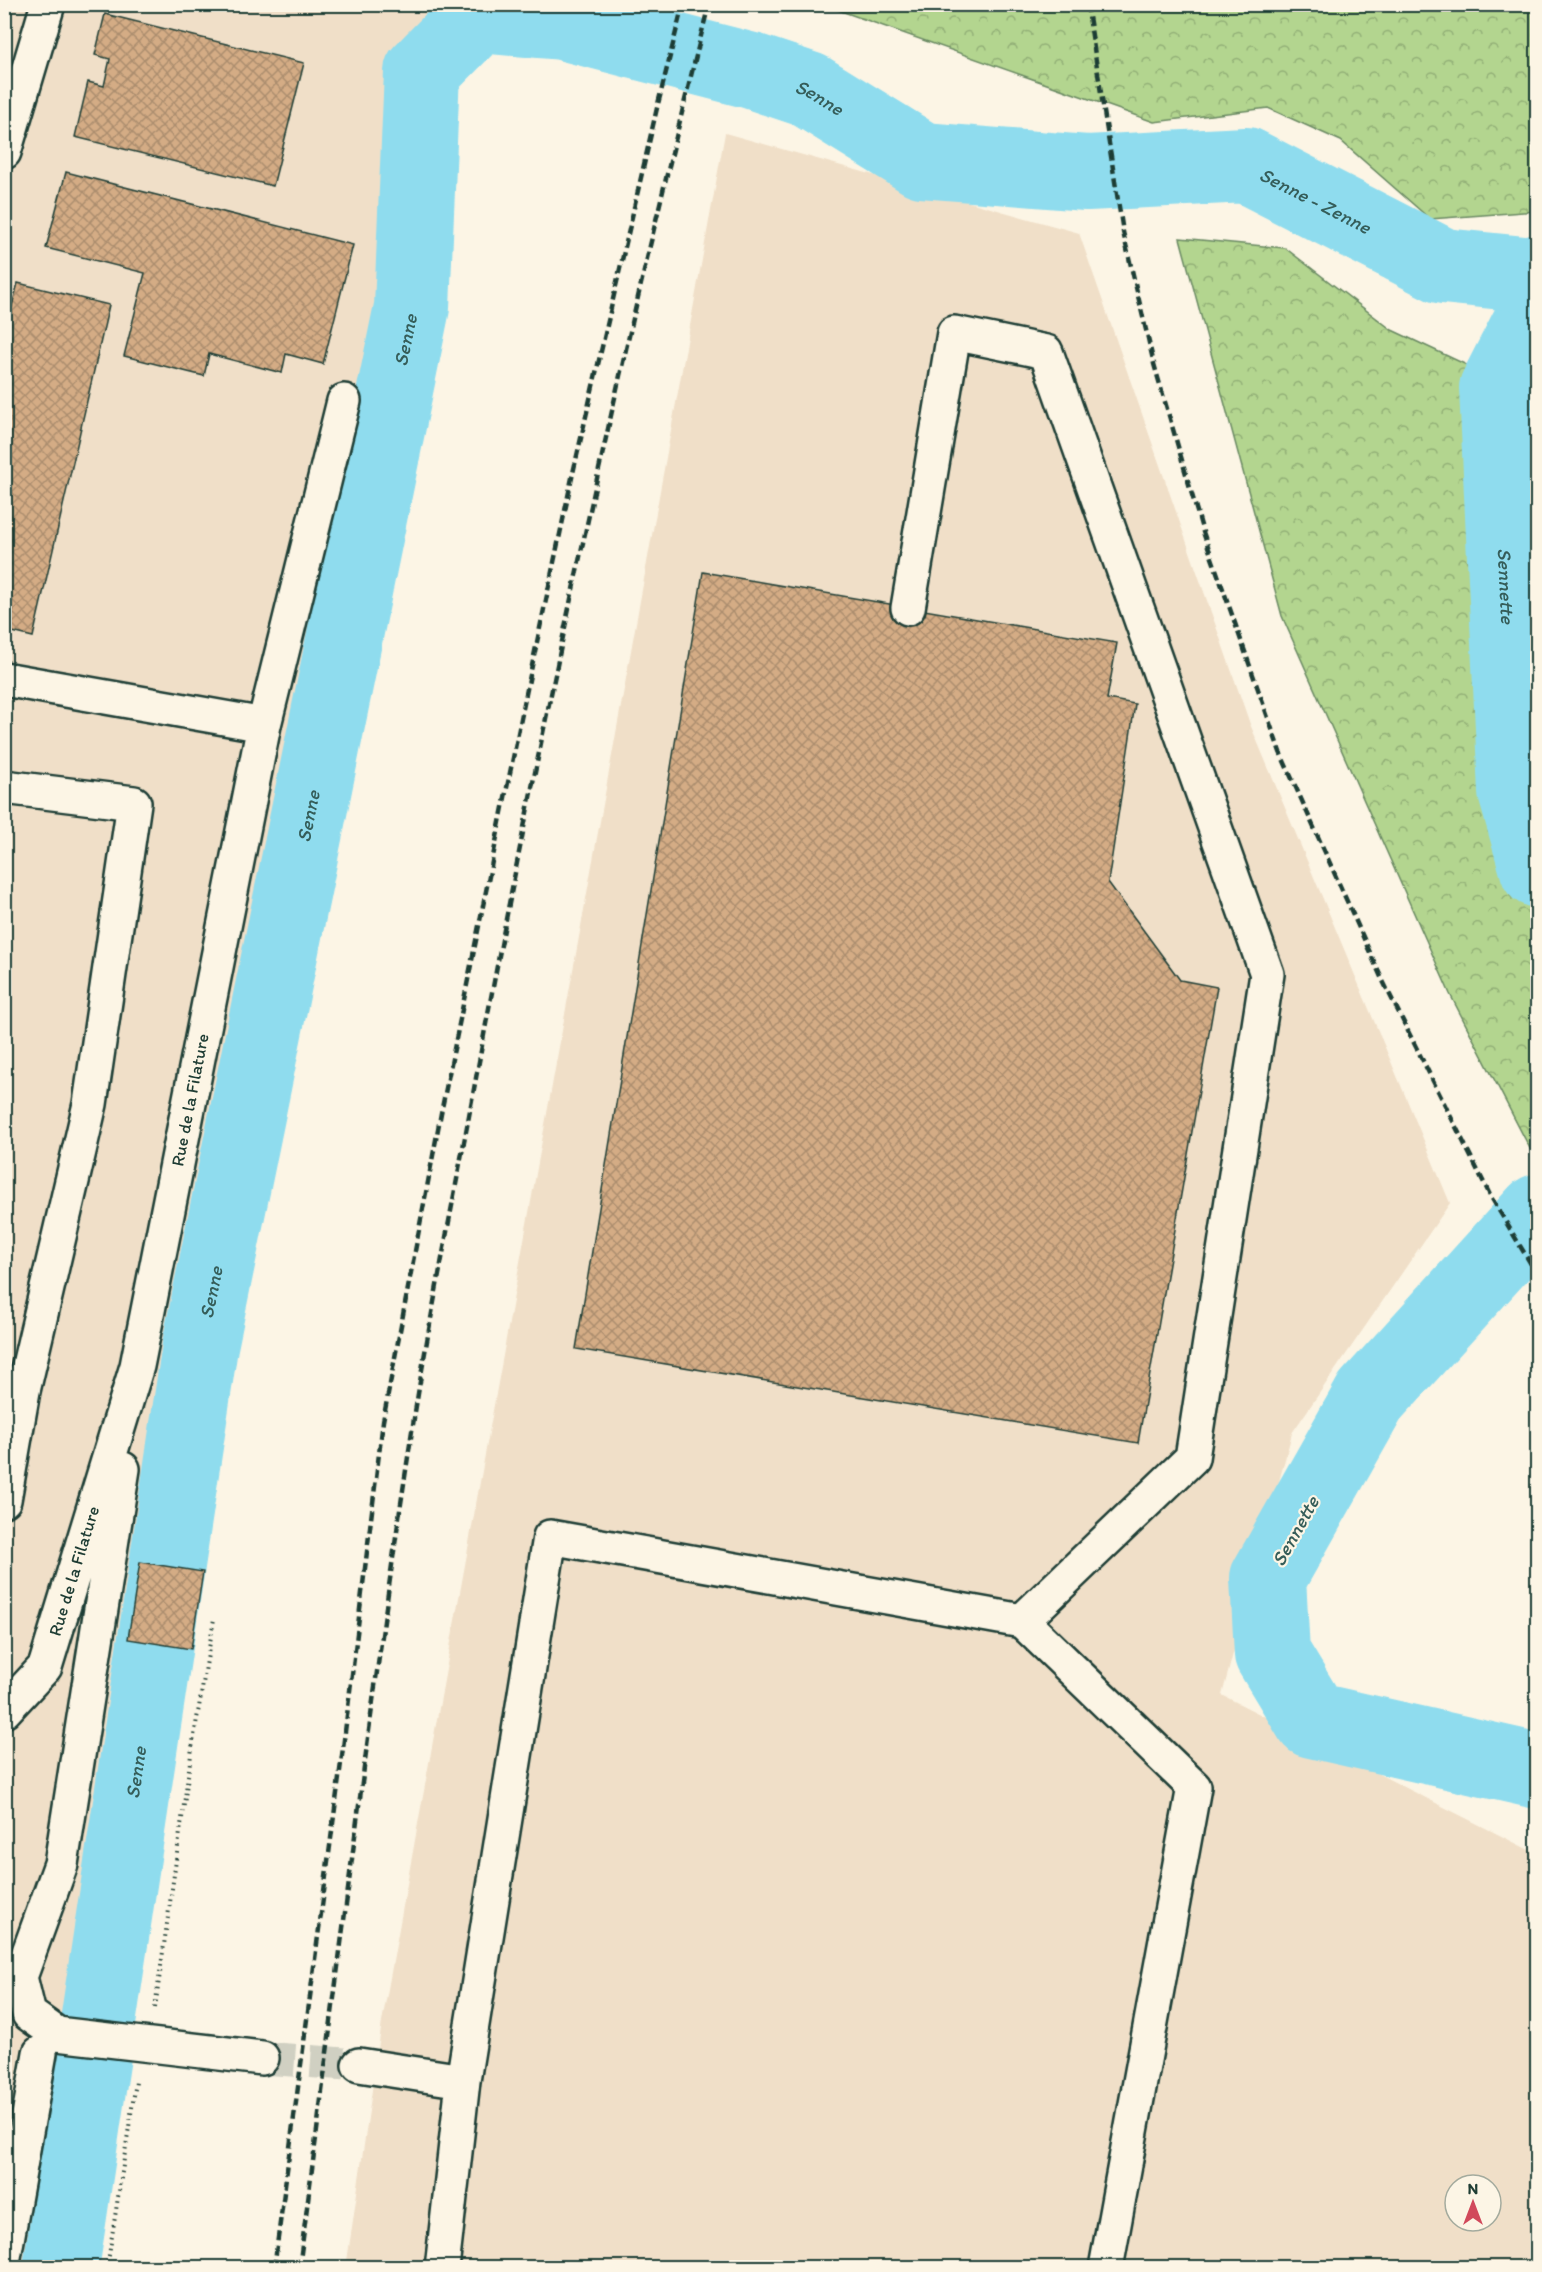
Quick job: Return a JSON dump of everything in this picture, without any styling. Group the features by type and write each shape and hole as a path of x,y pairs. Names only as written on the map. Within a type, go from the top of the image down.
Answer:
{"street":[{"path":"4,152 48,4"},
{"path":"908,608 954,333 1046,351 1267,974 1192,1458 1022,1621"},
{"name":"Rue de la Filature","path":"4,1712 45,1667 137,1366 264,725 344,401"},
{"path":"4,679 264,725"},
{"path":"4,788 134,803 90,1104 23,1391 4,1500"},
{"path":"4,2258 48,2044 29,2014 20,1977 61,1864 131,1424 137,1366"},
{"path":"442,2268 463,2080 550,1538 1022,1621 1194,1787 1106,2268"},
{"path":"48,2044 136,2043 262,2058"},
{"path":"359,2065 463,2080"}],"path":[{"path":"107,2268 136,2043 154,2017 192,1748 214,1619"}],"shaded area":[{"path":"5,5 460,5 422,23 396,306 162,1384 27,2267 5,2268"},
{"path":"725,133 1079,233 1250,724 1450,1203 1292,1433 1222,1695 1537,1854 1537,2267 346,2268 382,2022"}],"green space":[{"path":"824,5 1537,5 1537,211 1430,219 1341,141 1268,108 1154,122"},
{"path":"1180,238 1285,248 1392,330 1533,396 1538,433 1537,1162 1450,994 1282,616"}],"building":[{"path":"105,14 304,63 273,186 75,137 88,82 104,86 110,59 95,55"},
{"path":"66,172 353,245 323,364 286,354 282,373 209,354 204,376 124,356 145,273 46,248"},
{"path":"18,283 109,305 33,637 4,630 4,336"},
{"path":"703,572 1117,643 1107,699 1135,704 1108,882 1180,980 1217,987 1138,1443 576,1349"},
{"path":"140,1562 203,1572 191,1649 128,1639"}],"waterway":[{"name":"Senne","path":"61,2268 200,1346 412,307 422,72 478,15 562,22 752,71 809,90 922,160 1087,173 1246,165 1443,266 1533,275 1538,272"},
{"name":"Sennette","path":"1538,308 1497,388 1516,792 1538,870"},
{"name":"Sennette","path":"1538,1212 1371,1396 1268,1578 1272,1654 1312,1720 1538,1771"}],"tunnel":[{"path":"262,2058 359,2065"}],"railway":[{"path":"274,2268 343,1748 383,1421 441,1113 527,689 573,473 683,4"},
{"path":"299,2268 381,1640 435,1294 529,800 585,534 614,401 709,4"},
{"path":"1087,4 1123,232 1154,364 1202,529 1280,752 1381,977 1491,1197 1538,1276"}],"water label":[{"name":"Senne - Zenne","path":"1316,201"}]}
